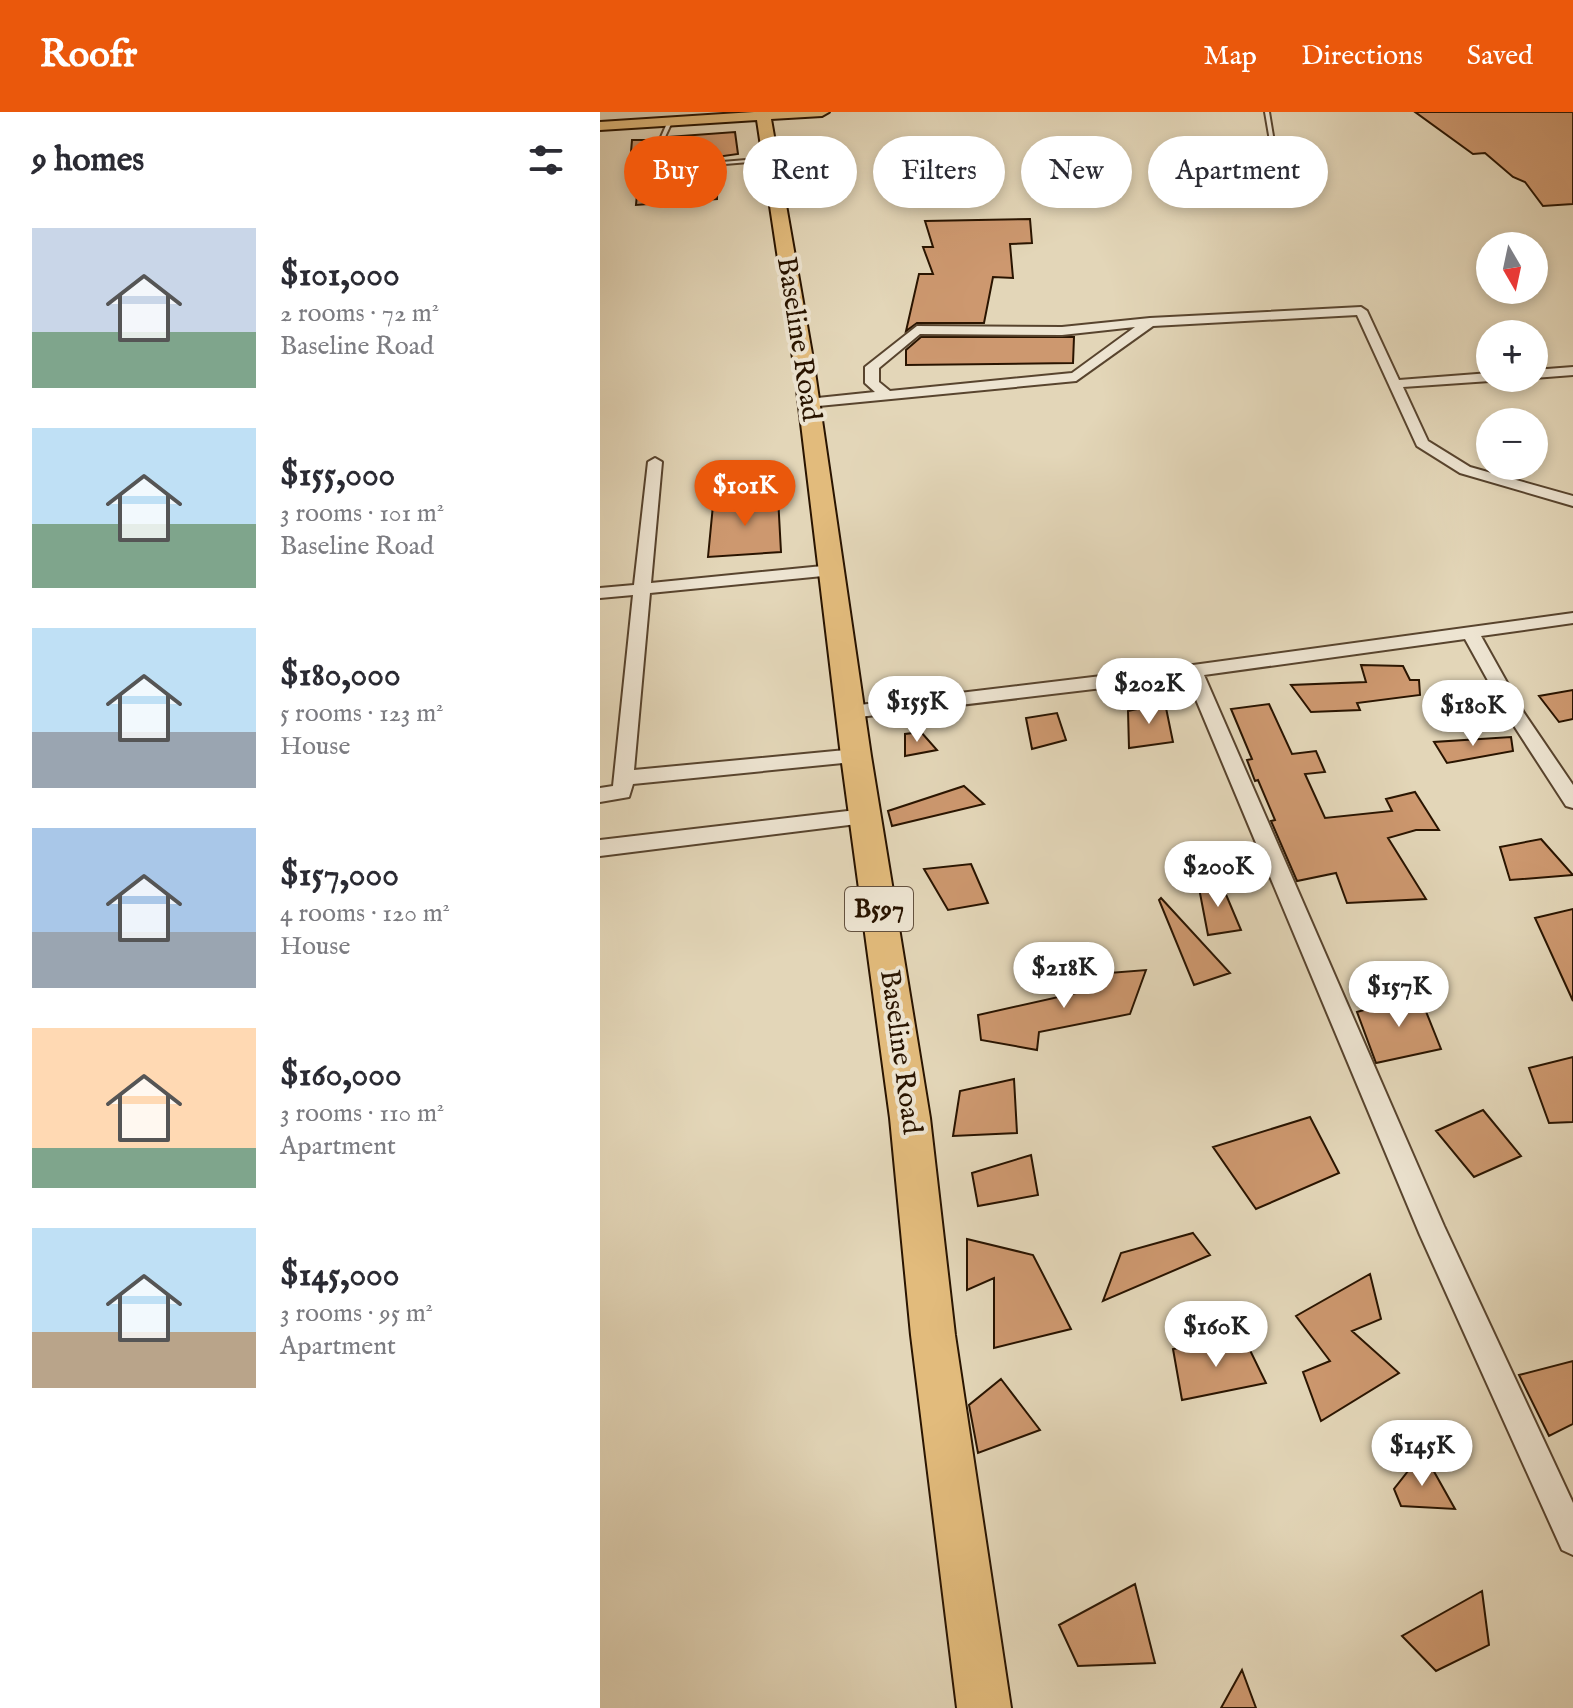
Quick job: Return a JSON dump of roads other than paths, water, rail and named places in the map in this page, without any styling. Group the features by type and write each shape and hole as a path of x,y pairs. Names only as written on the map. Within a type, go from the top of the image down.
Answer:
{"main road":[{"path":"600,126 822,112"},
{"name":"Baseline Road","path":"764,114 767,136"},
{"name":"Baseline Road","path":"778,208 833,570 856,756 910,1118 933,1335 984,1708"}],"street":[{"path":"886,395 872,383 872,367 917,330 1062,331 1150,322 1361,311 1422,443 1465,470 1573,501"},
{"path":"808,403 1076,377 1150,322"},
{"path":"1548,373 1573,371"},
{"path":"1394,384 1476,378"},
{"path":"600,795 622,792 655,462"},
{"path":"600,593 833,570"},
{"path":"851,712 1193,671 1573,618"},
{"path":"1470,632 1516,715 1573,801"},
{"path":"1193,671 1434,1235 1573,1539"},
{"path":"623,778 856,756"},
{"path":"600,848 865,816"}],"lane":[{"path":"1267,112 1271,136"},
{"path":"663,136 670,122"}]}
